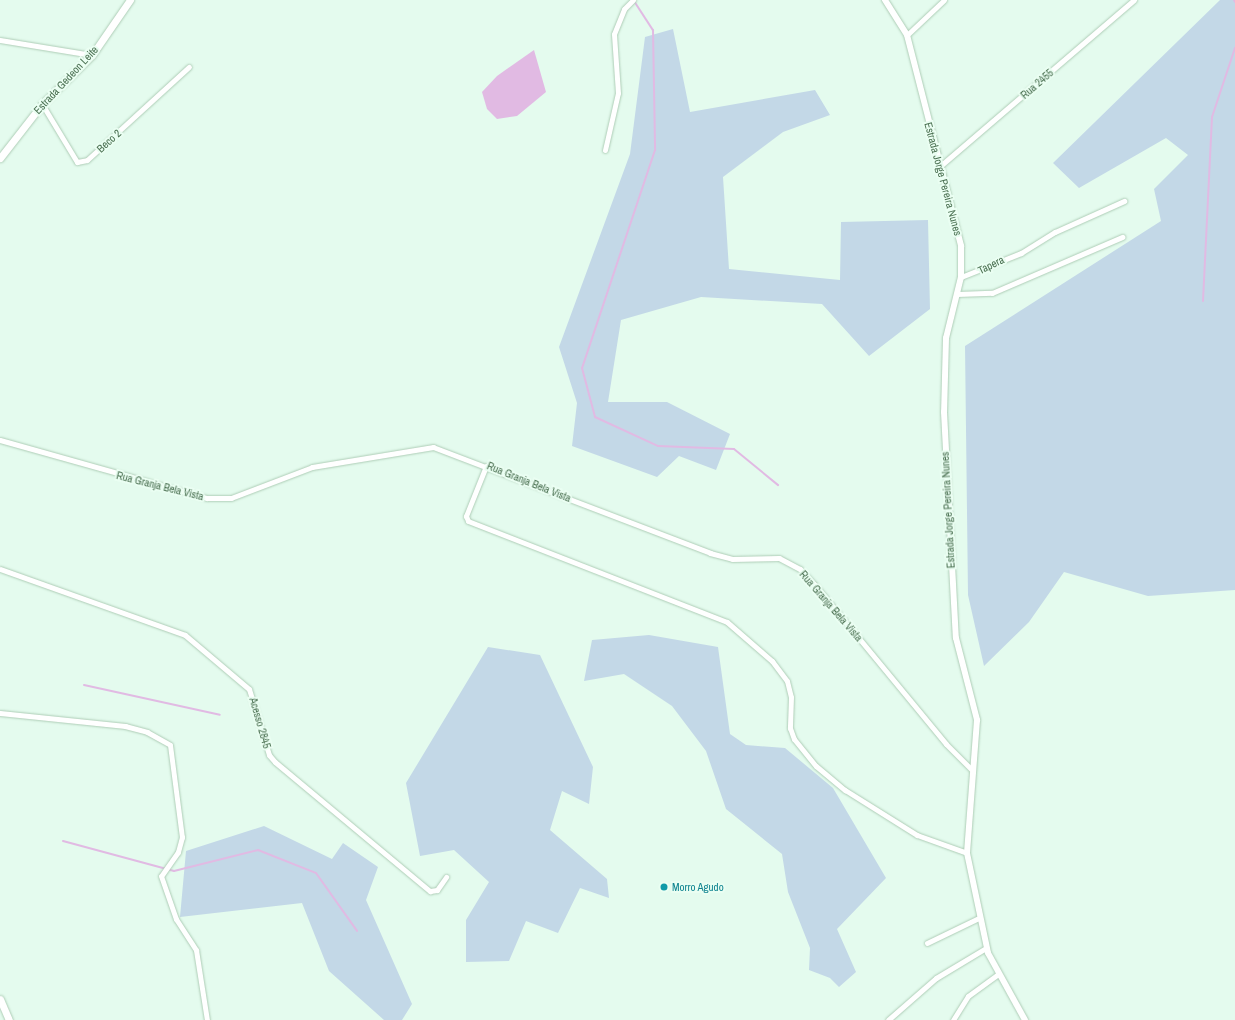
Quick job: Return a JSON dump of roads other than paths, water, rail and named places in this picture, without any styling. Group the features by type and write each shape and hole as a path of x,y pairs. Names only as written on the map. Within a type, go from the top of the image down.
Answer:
{"main road":[{"name":"Estrada Gedeon Leite","path":"0,158 42,104 92,55 130,0"},
{"path":"0,999 8,1020"}],"street":[{"path":"605,150 618,93 614,34 624,9 633,0"},
{"name":"Estrada Jorge Pereira Nunes","path":"885,0 907,35 938,168 961,246 962,277 946,338 944,412 956,638 977,720 971,769 967,853 978,918 986,948 998,974 1025,1020"},
{"path":"907,35 944,0"},
{"name":"Rua 2455","path":"938,168 1134,0"},
{"path":"0,40 92,55"},
{"name":"Beco 2","path":"42,104 77,162 87,160 189,67"},
{"name":"Tapera","path":"962,277 1021,253 1055,232 1124,201"},
{"path":"957,294 992,293 1122,237"},
{"name":"Rua Granja Bela Vista","path":"0,440 207,498 231,498 312,467 426,447 442,449 717,555 789,562 815,585 946,744 971,769"},
{"path":"486,466 466,516 468,521 727,622 772,661 787,681 791,697 790,728 794,740 816,766 845,790 917,834 967,853"},
{"name":"Acesso 2845","path":"0,569 186,635 249,689 265,745 275,762 430,891 437,890 446,877"},
{"path":"0,714 125,726 147,732 170,744 182,837 178,852 161,876 176,919 196,950 207,1020"},
{"path":"927,943 978,918"},
{"path":"888,1020 936,978 986,948"},
{"path":"953,1020 968,996 998,974"}],"waterway":[{"path":"634,1 653,30 655,150 582,368 595,417 658,446 734,449 778,485"},
{"path":"1203,301 1212,117 1235,48"},
{"path":"84,685 220,715"},
{"path":"63,841 174,871 258,850 316,873 357,931"}],"place":[{"name":"Morro Agudo","path":"664,887"}]}
